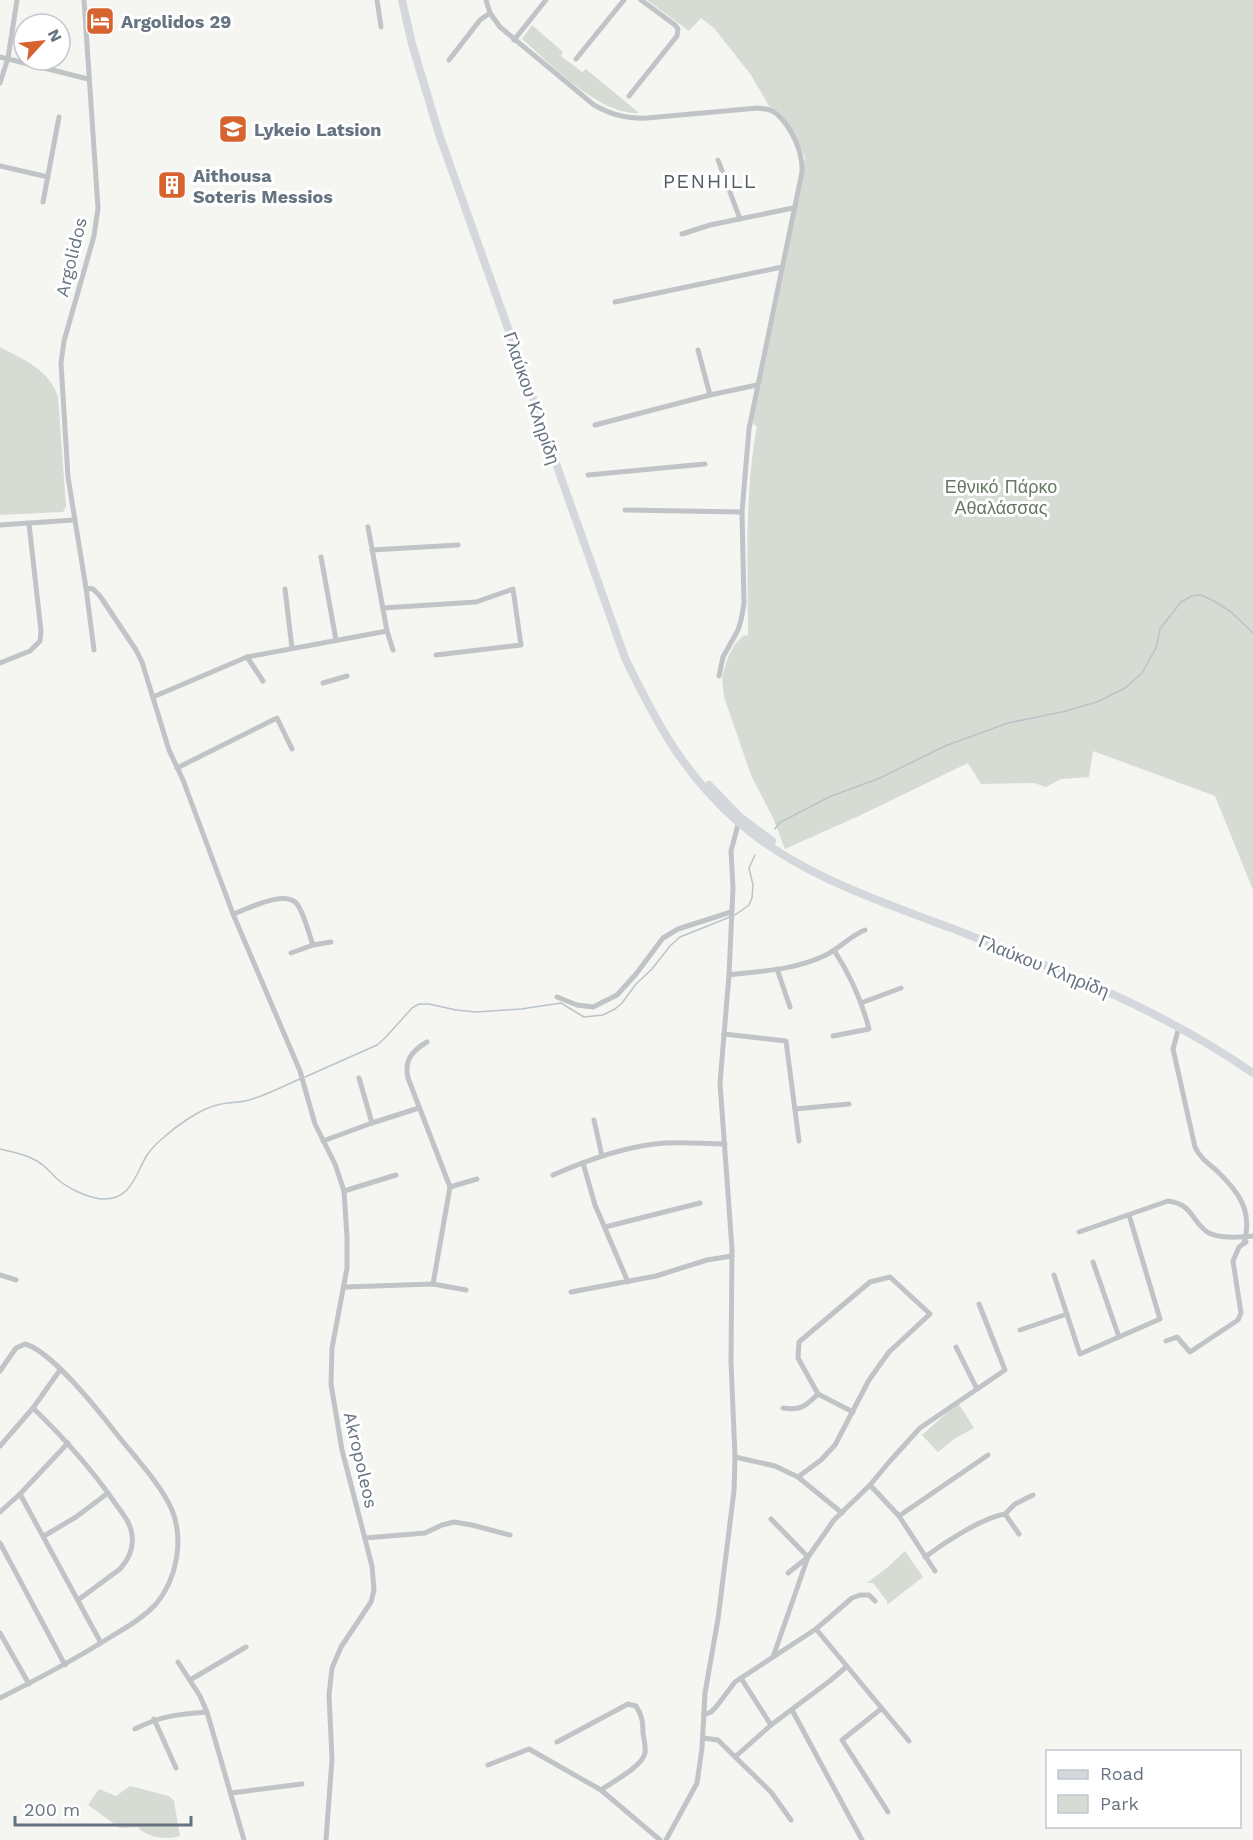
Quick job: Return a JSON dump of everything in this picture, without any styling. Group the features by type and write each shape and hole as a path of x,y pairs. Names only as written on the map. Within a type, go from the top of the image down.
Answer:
{"main road":[{"name":"Γλαύκου Κληρίδη","path":"402,0 412,44 439,134 625,658 656,720 701,777 740,820 826,876 872,898 1112,992 1220,1050 1253,1073"},
{"name":"Γλαύκου Κληρίδη","path":"407,0 420,72"}],"street":[{"path":"0,83 8,58 17,0"},
{"name":"Argolidos","path":"84,0 98,208 94,236 64,341 61,363 68,477 94,650"},
{"path":"377,0 381,27"},
{"path":"486,0 490,13 500,27 514,40 594,105 616,116 647,118 768,109 777,113 800,150 802,172 749,429 742,512 744,604 738,630 723,657 719,676"},
{"path":"514,40 546,0"},
{"path":"576,59 624,0"},
{"path":"629,96 677,36 678,29 641,0"},
{"path":"448,60 480,20 490,13"},
{"path":"0,57 88,79"},
{"path":"43,202 59,117"},
{"path":"718,160 740,219"},
{"path":"0,166 48,177"},
{"path":"682,234 710,225 793,208"},
{"path":"615,302 782,267"},
{"path":"698,350 710,395"},
{"path":"595,424 757,385"},
{"path":"588,475 705,464"},
{"path":"625,510 742,512"},
{"path":"0,525 74,520"},
{"path":"0,663 30,651 39,644 41,636 29,524"},
{"path":"368,527 387,631 393,650"},
{"path":"372,550 458,545"},
{"path":"321,557 336,640"},
{"name":"Akropoleos","path":"86,588 98,593 142,662 166,742 233,914 301,1074 315,1124 335,1164 344,1191 348,1245 345,1287 332,1348 331,1384 338,1432 373,1573 373,1596 366,1611 341,1647 334,1661 331,1676 329,1705 332,1759 326,1840"},
{"path":"285,589 292,648"},
{"path":"383,608 476,602 513,589 521,645 436,655"},
{"path":"153,697 247,657 387,631"},
{"path":"247,657 263,681"},
{"path":"323,683 347,676"},
{"path":"177,768 278,718 292,749"},
{"path":"666,1840 697,1783 703,1738 705,1693 732,1512 735,1457 731,1362 732,1256 720,1083 729,975 733,888 731,851 740,820"},
{"path":"233,914 279,898 289,898 296,903 313,945"},
{"path":"557,997 577,1005 593,1007 616,995 636,974 663,938 678,929 731,913"},
{"path":"729,975 798,967 834,951 855,934 865,930"},
{"path":"291,953 313,945 331,942"},
{"path":"833,1036 869,1029 849,974 834,951"},
{"path":"777,969 790,1007"},
{"path":"861,1003 901,988"},
{"path":"1179,1027 1173,1049 1195,1147 1199,1155 1230,1184 1253,1214"},
{"path":"724,1034 786,1041 800,1141"},
{"path":"427,1042 410,1056 406,1066 408,1078 450,1187 433,1284"},
{"path":"359,1078 372,1123"},
{"path":"795,1109 849,1104"},
{"path":"323,1141 419,1108"},
{"path":"594,1120 602,1156"},
{"path":"553,1175 582,1162 655,1144 725,1144"},
{"path":"582,1162 595,1204 628,1282"},
{"path":"344,1191 396,1175"},
{"path":"450,1187 477,1179"},
{"path":"1079,1232 1168,1201 1176,1202 1187,1209 1208,1233 1249,1239"},
{"path":"604,1227 700,1203"},
{"path":"1166,1341 1177,1337 1190,1352 1238,1320 1241,1313 1233,1261 1239,1247 1249,1239 1248,1209"},
{"path":"1054,1275 1080,1354 1160,1319 1129,1215"},
{"path":"571,1292 656,1276 707,1260 732,1256"},
{"path":"1093,1262 1119,1337"},
{"path":"0,1275 16,1280"},
{"path":"798,1477 821,1460 835,1445 853,1412 869,1380 889,1352 930,1314 890,1277 870,1282 799,1342 798,1358 818,1394 853,1412"},
{"path":"345,1287 433,1284 466,1290"},
{"path":"772,1658 808,1557 834,1520 870,1485 920,1428 1005,1370 979,1304"},
{"path":"1020,1330 1067,1314"},
{"path":"0,1371 16,1348 22,1344 30,1345 60,1370 85,1395 159,1488 172,1511 177,1528 178,1546 170,1582 163,1594 140,1618 65,1665 0,1698"},
{"path":"956,1347 977,1389"},
{"path":"0,1446 33,1408 60,1370"},
{"path":"783,1408 795,1410 809,1403 818,1394"},
{"path":"33,1408 68,1443 108,1493 131,1529 133,1541 130,1553 120,1569 78,1600"},
{"path":"0,1512 68,1443"},
{"path":"899,1516 988,1455"},
{"path":"735,1457 776,1466 798,1477 842,1513"},
{"path":"870,1485 899,1516 935,1571"},
{"path":"44,1536 76,1517 108,1493"},
{"path":"20,1494 101,1643"},
{"path":"925,1557 989,1518 1005,1514 1015,1504 1033,1495"},
{"path":"1005,1514 1018,1534"},
{"path":"771,1519 808,1557"},
{"path":"365,1538 425,1533 454,1522 510,1535"},
{"path":"0,1543 65,1665"},
{"path":"788,1573 808,1557"},
{"path":"704,1715 711,1712 735,1682 816,1629 852,1598 860,1595 868,1596 875,1601"},
{"path":"816,1629 909,1741"},
{"path":"0,1633 29,1684"},
{"path":"190,1680 246,1647"},
{"path":"178,1662 207,1712 244,1840"},
{"path":"735,1757 771,1725 846,1667"},
{"path":"741,1678 771,1725"},
{"path":"557,1742 628,1704 636,1706 643,1722 645,1753 641,1761 633,1768 601,1790"},
{"path":"881,1709 842,1740 888,1812"},
{"path":"792,1710 862,1840"},
{"path":"135,1729 154,1719 177,1714 207,1712"},
{"path":"154,1719 176,1768"},
{"path":"703,1738 718,1740 771,1792 791,1820"},
{"path":"488,1765 529,1749 601,1790 660,1840"},
{"path":"231,1793 302,1784"}],"green space":[{"name":"Εθνικό Πάρκο Αθαλάσσας","path":"647,0 1253,0 1253,890 1215,796 1093,751 1089,777 1061,779 1046,787 1034,783 981,784 968,763 785,849 773,818 751,775 724,697 722,677 735,644 743,636 748,635 748,504 757,426 753,421 805,157 791,129 779,112 769,106 751,75 714,28 701,18 689,31"},
{"path":"532,25 563,52 561,56 582,72 586,69 639,113 608,106 561,74 522,39"},
{"path":"0,347 42,372 54,387 58,397 66,506 63,512 0,515"},
{"path":"958,1403 974,1428 954,1439 938,1452 922,1435"},
{"path":"905,1551 923,1577 887,1605 887,1601 873,1583 867,1583"},
{"path":"130,1786 169,1796 174,1801 180,1836 158,1837 147,1834 138,1827 120,1828 88,1805 99,1789 116,1796"}],"waterway":[{"path":"775,829 779,823 829,797 880,778 945,746 1008,723 1097,702 1125,688 1142,673 1156,648 1160,629 1181,602 1192,596 1201,595 1214,601 1231,612 1253,633"},
{"path":"735,915 749,905 752,898 753,885 749,868 755,855"},
{"path":"305,1077 377,1045 412,1008 419,1004 476,1012 561,1003 584,1017 603,1015 622,1003 636,984 680,937 730,917"},
{"path":"0,1149 31,1158 44,1166 60,1182 77,1192 95,1198 111,1199 126,1191 154,1146 188,1118 210,1107 256,1098 300,1079"}],"place":[{"name":"Argolidos 29","path":"100,21"},
{"name":"Lykeio Latsion","path":"233,129"},
{"name":"Aithousa Soteris Messios","path":"172,185"}],"district":[{"name":"PENHILL","path":"710,181"}]}
